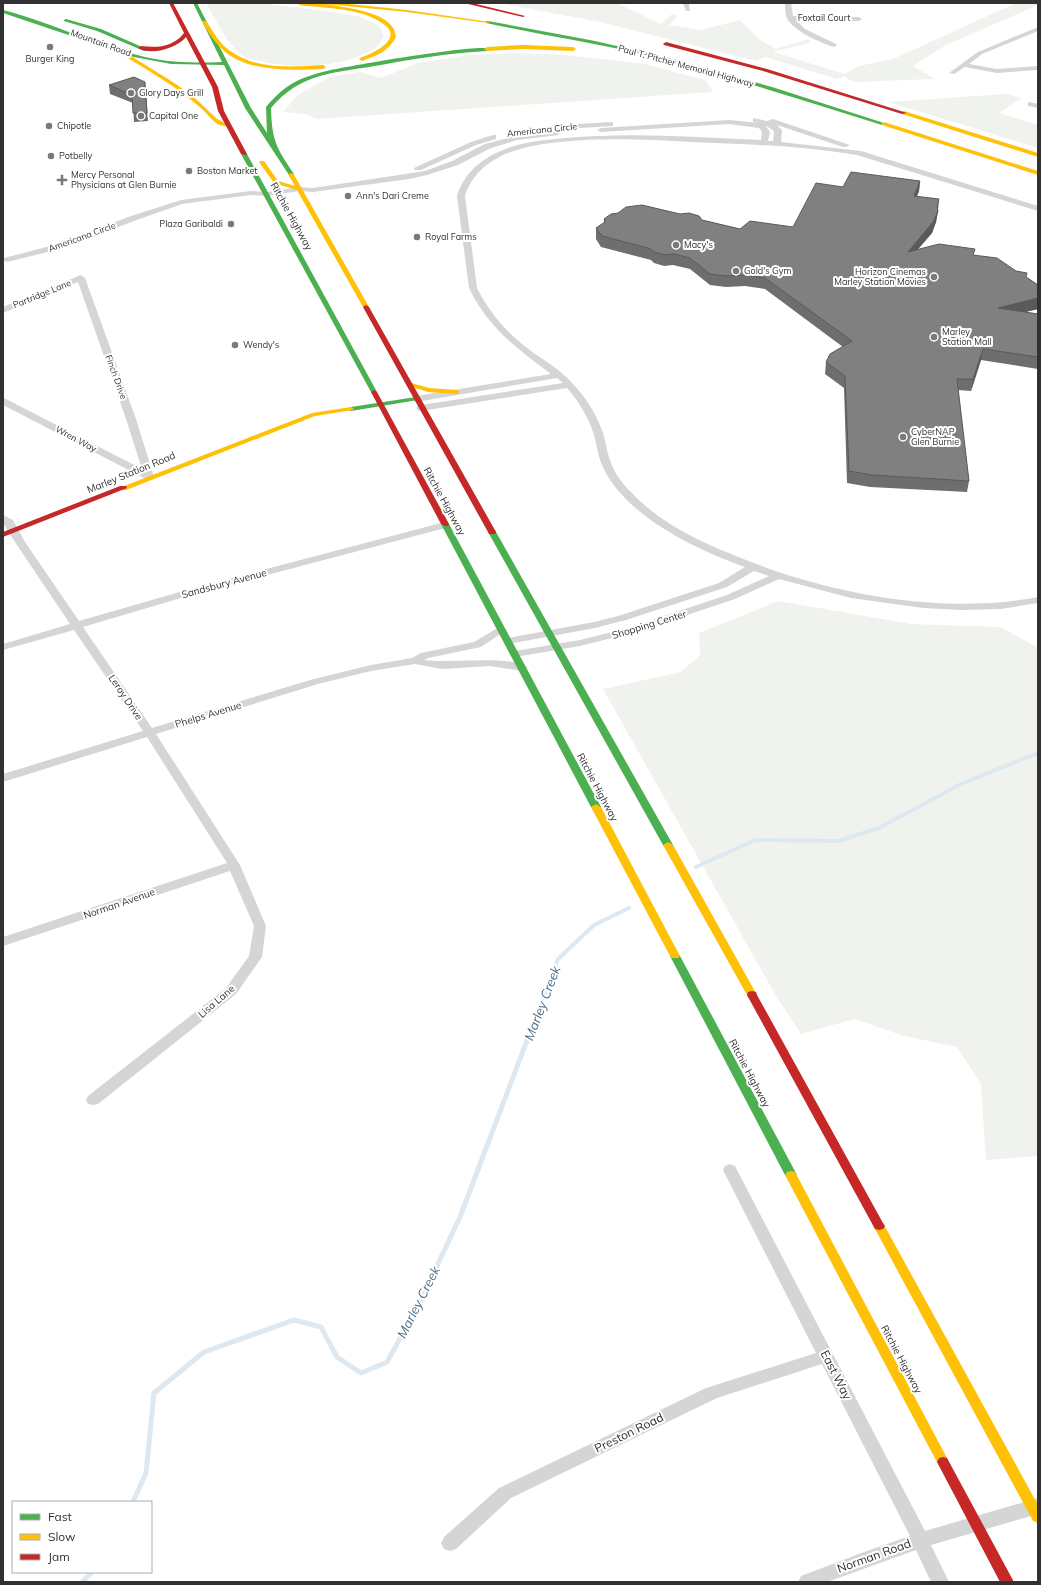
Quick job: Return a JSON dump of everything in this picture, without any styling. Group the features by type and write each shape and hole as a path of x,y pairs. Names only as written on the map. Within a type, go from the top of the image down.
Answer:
{"main road":[{"path":"3,3 32,10"},
{"name":"Ritchie Highway","path":"171,3 215,87 221,111 515,654 1007,1582"},
{"name":"Ritchie Highway","path":"194,3 242,98 275,152 288,169 844,1162 1036,1510"},
{"path":"204,22 227,51 233,56 257,64 286,68 333,66 363,59 382,50 393,38 391,28 380,19 345,10 298,3"},
{"name":"Paul T. Pitcher Memorial Highway","path":"325,3 386,9 482,22 600,43 704,69 818,103 1038,173"},
{"path":"457,6 528,16 466,3"},
{"name":"Mountain Road","path":"3,11 74,34 121,52 159,61 202,62 224,60"},
{"name":"Mountain Road","path":"57,17 99,30 141,48 202,62"},
{"path":"141,48 157,49 175,46 183,40 187,32"},
{"name":"Paul T. Pitcher Memorial Highway","path":"656,42 765,70 1038,154"},
{"path":"275,152 269,130 268,108 282,92 309,78 338,70 444,52 507,47 539,47 586,50 649,60 818,103"},
{"path":"121,52 169,80 198,102 217,123 230,127"},
{"path":"215,87 229,102"},
{"path":"258,155 273,182 280,186 299,189"},
{"path":"408,384 428,390 457,392"},
{"name":"Marley Station Road","path":"8,533 314,414 416,399"},
{"path":"331,421 421,408"},
{"name":"Marley Station Road","path":"268,432 312,424"}],"street":[{"path":"788,3 788,13 790,18 804,31 834,45"},
{"name":"Foxtail Court","path":"790,18 859,19"},
{"path":"952,72 980,53 1038,29"},
{"path":"964,65 997,71 1038,68"},
{"path":"740,118 758,119 780,124 856,148 875,157"},
{"name":"Americana Circle","path":"299,189 310,183 401,172 430,164 475,142 528,130 740,118 762,121 775,127 778,130 777,144"},
{"name":"Americana Circle","path":"4,260 61,246 131,219 157,211 187,209 254,200 267,194 299,189 313,190 409,177 427,173 455,163 488,146 516,138 551,133 739,122 762,126 766,132 764,143"},
{"path":"1038,209 875,157 828,148 764,143 626,137 565,140 530,145 507,151 491,159 474,171 463,187 462,196 471,276 474,292 478,301 490,317 506,334 570,385 582,400 592,418 608,466 630,497 648,513 669,528 696,543 753,567 777,576 822,589 860,596 921,604 997,606 1038,600"},
{"name":"Partridge Lane","path":"3,310 81,278"},
{"name":"Finch Drive","path":"81,278 131,419 149,477"},
{"path":"416,399 559,376"},
{"path":"421,408 570,385"},
{"name":"Wren Way","path":"3,401 149,477"},
{"name":"Leroy Drive","path":"3,518 9,522 8,533 20,542 77,625 149,732 234,865"},
{"name":"Sandsbury Avenue","path":"3,647 257,574 446,525"},
{"name":"Shopping Center","path":"508,641 595,625 662,605 723,585 753,567"},
{"name":"Shopping Center","path":"515,654 556,648 632,630 731,597 758,586 777,576"},
{"name":"Phelps Avenue","path":"3,778 314,682 371,668 415,661 425,655 477,645 501,629"},
{"name":"Phelps Avenue","path":"415,661 424,664 437,665 484,663 522,668"},
{"name":"Norman Avenue","path":"3,942 234,865"},
{"name":"Lisa Lane","path":"93,1100 231,991 255,957 260,926 234,865"},
{"name":"East Way","path":"730,1170 920,1539 940,1582"},
{"name":"Preston Road","path":"450,1543 506,1493 712,1393 826,1356"},
{"name":"Norman Road","path":"806,1582 920,1539 976,1523 1036,1510"}],"shaded area":[{"path":"206,3 256,3 328,11 361,17 380,26 384,37 374,49 348,60 334,63 291,66 263,62 249,59 238,52 223,33"},
{"path":"499,3 617,3 661,24 672,14 678,16 669,25 701,30 740,20 759,39 776,49 808,39 812,42 773,52 845,74 859,66 893,59 1016,3 1038,3 1038,5 946,45 913,66 935,79 854,82 846,78 846,76 837,79 765,57 756,61 600,22"},
{"path":"513,53 566,55 645,64 705,80 713,92 317,119 305,114 283,112 298,95 329,77 360,72 381,78 418,63 470,55"},
{"path":"1005,94 1022,98 999,113 1038,125 1038,148 888,102"},
{"path":"778,601 912,624 1001,627 1038,648 1038,1156 986,1160 981,1084 957,1047 904,1036 854,1019 801,1034 776,996 603,689 681,672 700,655 699,633"}],"building":[{"path":"134,77 145,82 147,113 133,113 132,95 109,85"},
{"name":"Marley Station Mall","path":"851,172 920,181 914,196 939,199 937,207 938,211 933,222 908,252 939,244 975,249 973,255 997,258 1016,271 1027,273 1026,277 1038,285 1038,298 998,308 1038,314 1038,357 983,349 973,379 957,379 969,481 872,475 849,471 845,376 826,362 830,354 852,341 765,278 746,275 726,276 710,274 690,258 674,254 665,255 654,252 651,249 602,236 596,228 605,222 604,219 611,214 618,213 626,207 642,205 680,214 689,213 699,216 702,220 740,229 750,221 793,227 816,183 843,187"}],"waterway":[{"path":"696,867 755,840 838,841 879,828 961,784 1038,753"},
{"name":"Marley Creek","path":"531,1031 558,959 594,925 629,908"},
{"name":"Marley Creek","path":"133,1501 146,1473 154,1393 204,1352 294,1320 321,1327 337,1357 361,1373 387,1362 420,1302 460,1217 531,1030"},
{"name":"Marley Creek","path":"82,1582 91,1573"}],"traffic: fast":[{"path":"195,3 248,108 291,174"},
{"path":"3,11 22,16 96,44 134,56 171,63 226,63"},
{"path":"66,20 99,30 146,50"},
{"path":"488,22 595,42 648,54 747,81 884,124"},
{"path":"275,151 269,130 268,108 275,99 298,82 321,74 339,70 459,51 487,49"},
{"path":"244,154 374,392"},
{"path":"351,409 416,399"},
{"path":"445,524 596,807"},
{"path":"492,532 668,845"},
{"path":"675,956 791,1175"}],"traffic: slow":[{"path":"298,3 320,5 362,13 384,22 391,28 393,37 391,42 384,49 362,59"},
{"path":"325,3 407,11 488,22"},
{"path":"204,22 227,51 248,62 286,68 323,67"},
{"path":"487,49 523,47 573,49"},
{"path":"121,52 174,85 207,111 215,120 225,125"},
{"path":"904,113 1038,155"},
{"path":"884,124 1038,173"},
{"path":"262,162 276,182 299,189"},
{"path":"291,174 366,307"},
{"path":"408,384 428,390 457,392"},
{"path":"123,488 314,414 351,409"},
{"path":"596,807 675,956"},
{"path":"668,845 752,995"},
{"path":"791,1175 943,1462"},
{"path":"879,1226 1038,1517"}],"traffic: jam":[{"path":"171,3 215,87 221,111 244,154"},
{"path":"466,3 523,16"},
{"path":"141,48 155,49 173,45 183,38 187,32"},
{"path":"666,44 765,70 904,113"},
{"path":"366,307 492,532"},
{"path":"374,392 445,524"},
{"path":"3,535 123,488"},
{"path":"752,995 879,1226"},
{"path":"943,1462 1007,1582"}],"place":[{"name":"Burger King","path":"50,47"},
{"name":"Glory Days Grill","path":"131,93"},
{"name":"Capital One","path":"141,116"},
{"name":"Chipotle","path":"49,126"},
{"name":"Potbelly","path":"51,156"},
{"name":"Boston Market","path":"189,171"},
{"name":"Mercy Personal Physicians at Glen Burnie","path":"62,180"},
{"name":"Ann's Dari Creme","path":"348,196"},
{"name":"Plaza Garibaldi","path":"231,224"},
{"name":"Royal Farms","path":"417,237"},
{"name":"Macy's","path":"676,245"},
{"name":"Gold's Gym","path":"736,271"},
{"name":"Horizon Cinemas Marley Station Movies","path":"934,277"},
{"name":"Marley Station Mall","path":"934,337"},
{"name":"Wendy's","path":"235,345"},
{"name":"CyberNAP Glen Burnie","path":"903,437"}]}
